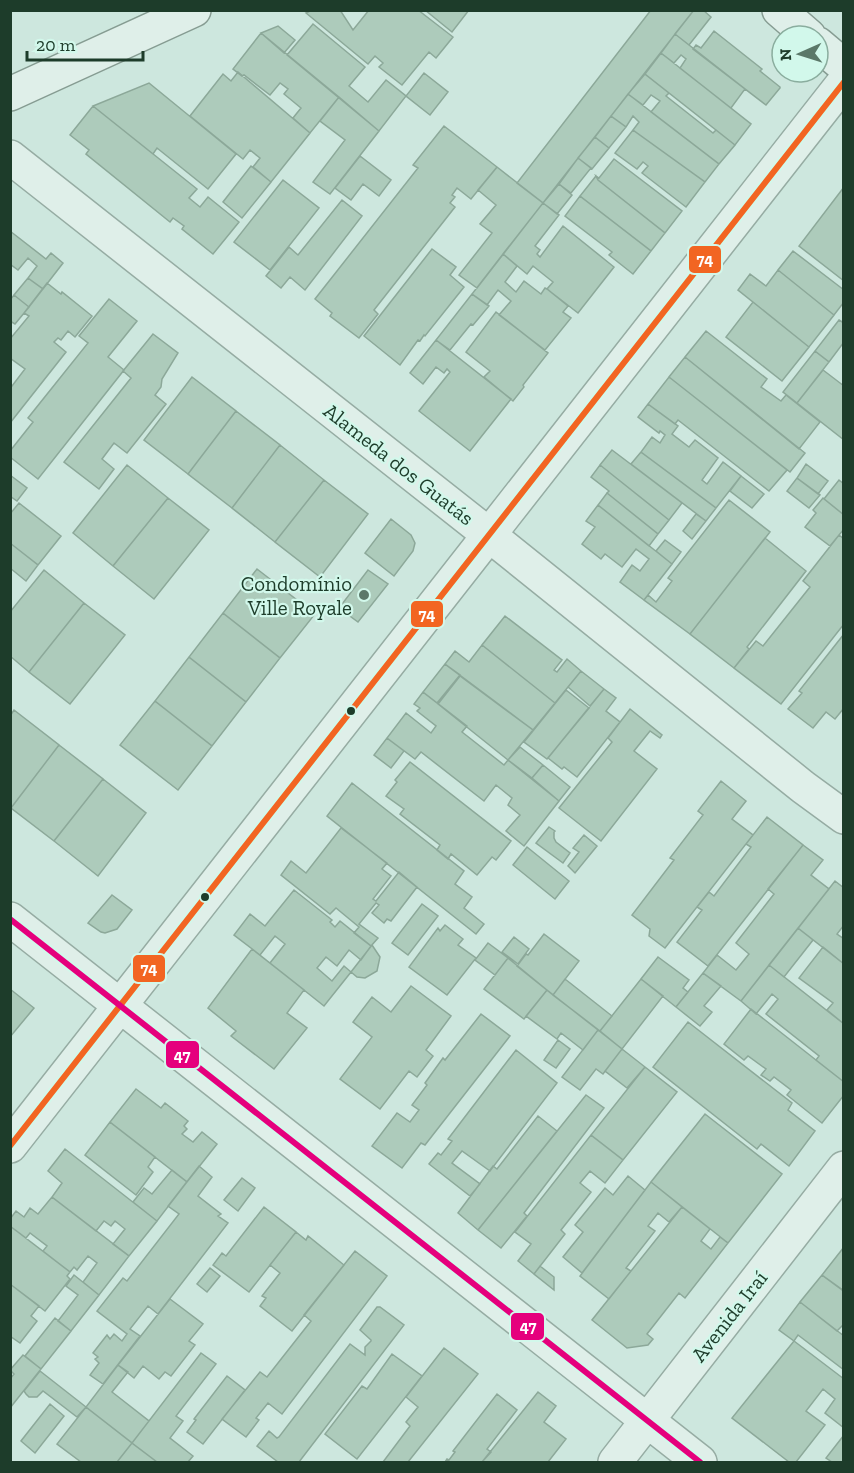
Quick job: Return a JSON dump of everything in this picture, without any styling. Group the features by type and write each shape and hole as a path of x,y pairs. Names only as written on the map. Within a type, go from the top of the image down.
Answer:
{"street":[{"path":"10,94 194,10"},
{"path":"779,10 795,24"},
{"path":"830,55 843,66"},
{"path":"10,1146 843,82"},
{"name":"Alameda dos Guatás","path":"10,157 843,817"},
{"path":"10,919 700,1462"},
{"name":"Avenida Iraí","path":"615,1462 843,1168"}],"building":[{"path":"312,10 340,10 353,30 369,10 418,10 453,37 436,58 429,52 402,85 379,67 383,63 375,56 368,64 306,13"},
{"path":"425,10 469,10 452,32"},
{"path":"651,10 694,10 543,203 517,183"},
{"path":"694,10 703,10 711,17 689,45 675,34"},
{"path":"313,24 365,67 349,86 368,102 386,80 406,96 379,131 287,55"},
{"path":"278,26 295,40 284,53 261,33"},
{"path":"714,31 762,69 760,71 770,79 770,84 776,84 780,88 766,105 693,49 696,45 701,48"},
{"path":"261,33 339,97 310,133 293,118 301,108 284,94 288,89 280,83 270,95 233,69"},
{"path":"675,34 745,89 731,108 680,68 686,59 681,55 674,63 661,53"},
{"path":"661,53 751,124 735,145 645,74"},
{"path":"238,72 310,133 271,182 253,167 260,158 250,150 243,159 190,116 223,74 231,81"},
{"path":"424,73 448,92 430,115 406,96"},
{"path":"645,74 669,93 666,96 713,133 716,130 735,145 719,164 651,112 660,101 651,95 643,105 628,94"},
{"path":"149,83 236,154 208,189 157,148 153,154 93,106"},
{"path":"628,94 719,164 705,182 633,130 639,122 633,116 626,127 611,116"},
{"path":"339,97 379,131 330,194 313,182 345,140 320,121"},
{"path":"93,106 197,189 189,198 200,207 208,197 239,222 213,254 182,229 184,226 173,218 170,222 86,154 89,150 70,135"},
{"path":"611,116 626,127 609,148 595,137"},
{"path":"444,126 497,167 471,199 457,188 452,195 455,197 450,203 455,207 374,310 378,314 359,338 330,316 332,313 315,299 418,168 413,165"},
{"path":"633,130 705,182 686,207 642,173 648,166 643,162 637,169 615,153"},
{"path":"595,137 609,148 592,169 578,158"},
{"path":"360,156 391,180 379,196 363,184 351,200 335,188"},
{"path":"578,158 591,168 571,193 559,184"},
{"path":"614,159 682,211 665,233 598,180 596,176 599,178"},
{"path":"251,166 271,182 242,218 223,202"},
{"path":"497,167 543,203 477,288 459,275 492,233 480,224 496,205 478,190"},
{"path":"596,176 598,180 665,233 651,251 580,196"},
{"path":"283,180 319,208 270,270 234,242"},
{"path":"559,184 572,195 557,214 543,203"},
{"path":"844,187 844,281 799,246"},
{"path":"580,196 651,251 633,274 609,255 612,252 565,216"},
{"path":"342,200 362,216 305,290 290,277 281,288 266,276 289,247 298,255"},
{"path":"543,203 559,215 535,246 540,250 537,254 540,257 563,226 614,267 578,313 547,289 553,282 533,266 527,274 503,254"},
{"path":"10,231 46,259 51,253 63,263 43,289 28,278 37,266 28,258 18,270 10,264"},
{"path":"432,249 456,267 450,275 464,287 425,336 420,341 418,340 400,365 364,336"},
{"path":"793,251 844,290 844,302 834,315 778,270"},
{"path":"503,254 517,266 505,282 516,292 524,281 541,294 545,288 547,289 568,306 563,312 571,318 545,350 499,315 511,301 498,290 487,305 472,294"},
{"path":"778,270 834,315 809,347 738,290 750,274 766,286"},
{"path":"28,278 43,289 29,307 14,295"},
{"path":"47,283 92,316 75,337 68,331 61,340 58,338 54,342 66,352 10,423 10,385 12,386 25,369 10,358 10,339 29,316 24,313"},
{"path":"472,294 489,306 450,350 436,340"},
{"path":"14,295 29,307 15,324 10,321 10,300"},
{"path":"109,299 137,321 108,357 124,370 38,479 10,457 10,451 33,422 28,418 88,343 79,336"},
{"path":"753,302 809,347 782,381 726,337"},
{"path":"496,312 548,353 513,401 484,377 490,371 466,352"},
{"path":"839,320 844,323 844,342 829,362 815,351"},
{"path":"706,331 767,379 761,387 781,401 786,395 820,422 799,449 685,357"},
{"path":"153,334 178,353 155,395 166,404 127,453 114,443 102,459 114,469 99,489 64,462 131,378 123,371"},
{"path":"436,340 511,399 470,451 419,411 450,372 447,369 444,373 436,367 423,384 410,373"},
{"path":"815,351 829,362 797,403 783,392"},
{"path":"685,357 805,453 790,472 669,377"},
{"path":"823,370 844,386 844,440 797,403"},
{"path":"192,377 236,411 188,474 144,440"},
{"path":"669,377 787,470 769,491 678,420 675,424 648,404"},
{"path":"648,404 678,426 672,434 689,447 695,440 718,458 702,480 707,484 723,462 741,476 716,508 641,452 652,437 660,443 665,435 638,417"},
{"path":"236,411 280,445 232,508 188,474"},
{"path":"280,445 324,480 275,542 232,508"},
{"path":"612,450 682,503 669,520 600,465"},
{"path":"641,452 716,508 706,521 631,464"},
{"path":"806,464 828,481 818,494 797,478"},
{"path":"127,465 168,498 113,566 73,533"},
{"path":"600,465 669,520 658,534 607,493 609,491 591,477"},
{"path":"10,475 27,488 17,501 10,496"},
{"path":"741,476 764,494 752,508 730,491"},
{"path":"797,478 820,495 809,508 787,491"},
{"path":"324,480 368,514 320,577 275,542"},
{"path":"839,480 844,484 844,515 824,499"},
{"path":"607,493 658,534 649,546 598,505"},
{"path":"168,498 209,530 154,599 113,566"},
{"path":"823,498 844,515 844,529 830,546 805,527 816,513 813,510"},
{"path":"729,500 770,532 690,634 644,600 648,595 656,602 672,581 668,578"},
{"path":"19,503 61,536 38,565 10,543 10,514"},
{"path":"598,505 672,564 644,600 620,582 632,565 640,571 649,559 636,549 622,567 605,554 601,559 582,544 595,527 586,521"},
{"path":"696,514 706,521 692,539 683,531"},
{"path":"391,519 411,535 415,543 413,551 394,576 365,553"},
{"path":"839,535 844,539 844,624 781,704 734,668 756,641 763,646 810,587 803,581"},
{"path":"765,538 806,571 747,647 749,649 734,668 690,634"},
{"path":"665,540 681,552 672,564 656,551"},
{"path":"10,543 38,565 26,581 10,568"},
{"path":"257,569 315,614 280,658 223,613"},
{"path":"44,570 84,603 29,672 10,656 10,612"},
{"name":"Condomínio Ville Royale","path":"368,570 388,584 358,622 339,608"},
{"path":"84,603 125,635 70,704 29,672"},
{"path":"223,613 280,658 246,702 189,657"},
{"path":"505,616 562,660 554,670 557,672 567,659 581,671 555,703 482,645"},
{"path":"844,634 844,708 835,719 826,712 813,728 788,709 802,693 799,691"},
{"path":"482,645 555,703 533,730 445,664 455,651 469,662"},
{"path":"189,657 246,702 212,746 155,701"},
{"path":"445,664 460,675 437,703 423,692"},
{"path":"581,671 604,689 590,706 568,687"},
{"path":"460,676 533,730 508,760 438,704"},
{"path":"604,689 616,698 606,711 620,722 577,777 548,758"},
{"path":"566,690 589,708 547,759 524,742"},
{"path":"423,692 467,726 462,732 504,765 508,760 559,801 524,846 506,831 520,815 508,805 512,798 496,785 484,801 421,752 415,759 387,738 406,713 431,733 436,726 417,711 420,708 414,704"},
{"path":"155,701 212,746 178,790 120,745"},
{"path":"630,709 662,735 660,738 650,731 634,751 657,769 601,841 559,808 612,742 608,738"},
{"path":"14,710 59,745 11,808 10,716"},
{"path":"387,738 404,751 391,768 374,755"},
{"path":"59,745 103,779 54,841 11,808"},
{"path":"520,747 543,765 532,778 508,760"},
{"path":"410,762 511,841 496,860 492,857 477,875 451,854 448,859 437,850 440,845 400,814 404,809 386,796 397,782 395,780"},
{"path":"543,765 570,787 559,801 532,778"},
{"path":"103,779 146,813 98,876 54,841"},
{"path":"721,781 746,801 732,819 753,835 665,948 649,936 650,929 632,915 674,860 670,858 703,815 698,811"},
{"path":"352,783 464,871 455,884 472,897 464,908 484,924 476,934 327,816"},
{"path":"767,817 803,845 708,966 677,942 702,910 697,907 709,892 714,896 751,847 746,844"},
{"path":"549,827 555,831 556,842 570,853 563,863 536,843"},
{"path":"341,828 387,863 382,869 391,876 373,899 376,901 399,872 417,887 391,921 387,919 384,923 372,913 379,905 376,903 359,924 378,938 371,946 354,933 359,927 336,908 330,914 281,875 291,861 306,873"},
{"path":"584,835 597,846 575,873 568,866 579,852 573,848"},
{"path":"803,845 823,860 811,875 829,889 741,1001 703,973 717,955 736,970 749,954 736,943 774,894 768,889"},
{"path":"527,847 569,881 555,899 513,865"},
{"path":"835,881 844,888 844,925 837,934 844,939 844,964 798,928"},
{"path":"294,890 332,920 330,922 335,927 340,921 371,946 361,960 349,950 337,966 326,957 317,968 332,981 344,966 351,972 324,1006 270,963 285,944 275,936 260,955 234,935 250,914 265,926"},
{"path":"112,895 132,910 117,929 105,933 88,923"},
{"path":"422,904 438,916 408,955 392,943"},
{"path":"445,925 463,939 458,945 476,958 447,995 409,967 438,928 440,931"},
{"path":"798,928 813,940 784,977 769,965"},
{"path":"544,934 579,961 553,995 517,966"},
{"path":"514,937 529,949 518,964 502,952"},
{"path":"488,943 508,958 495,975 475,960"},
{"path":"372,945 380,957 377,971 365,978 357,977 351,972"},
{"path":"823,947 844,964 844,1024 827,1010 833,1003 799,978"},
{"path":"252,949 304,990 287,1013 307,1028 274,1069 231,1036 236,1031 208,1008"},
{"path":"658,957 689,980 683,988 688,992 676,1007 641,979"},
{"path":"508,958 547,990 524,1019 484,989"},
{"path":"769,965 844,1024 844,1082 816,1060 819,1056 766,1014 778,999 772,994 756,1014 741,1001"},
{"path":"703,973 721,986 704,1006 712,1012 700,1026 676,1007"},
{"path":"565,979 612,1016 600,1031 553,995"},
{"path":"641,979 663,996 622,1049 600,1031"},
{"path":"411,986 451,1016 426,1050 433,1056 417,1077 409,1071 380,1109 340,1079 372,1037 353,1022 372,997 391,1012"},
{"path":"10,989 34,1008 10,1037"},
{"path":"547,990 598,1030 583,1050 561,1033 557,1039 526,1016"},
{"path":"751,1009 844,1082 844,1095 822,1123 787,1095 791,1090 774,1077 770,1081 761,1075 766,1069 748,1056 744,1060 724,1044"},
{"path":"481,1014 510,1036 425,1145 421,1143 402,1168 372,1146 397,1113 410,1122 419,1110 412,1105 427,1085 425,1083"},
{"path":"688,1022 792,1103 788,1110 815,1131 789,1166 761,1144 757,1149 653,1067"},
{"path":"598,1030 622,1049 603,1074 596,1069 580,1090 562,1077"},
{"path":"558,1040 570,1049 556,1068 544,1060"},
{"path":"622,1049 645,1067 627,1088 605,1071"},
{"path":"516,1050 557,1083 490,1171 462,1151 452,1163 480,1184 470,1196 429,1164 438,1153 441,1155 452,1141 448,1139"},
{"path":"645,1067 677,1092 623,1160 591,1135"},
{"path":"136,1089 161,1108 165,1103 188,1121 184,1126 187,1129 182,1134 193,1142 202,1132 217,1144 187,1182 110,1122"},
{"path":"586,1095 604,1108 524,1213 527,1216 501,1248 478,1230"},
{"path":"705,1114 782,1174 728,1243 651,1182"},
{"path":"538,1116 557,1131 478,1230 458,1213 493,1166 497,1169"},
{"path":"110,1122 155,1157 148,1167 153,1172 136,1195 85,1155"},
{"path":"591,1135 623,1160 605,1183 590,1171 580,1183 591,1192 561,1230 565,1234 534,1274 518,1261 531,1244 515,1232"},
{"path":"65,1149 157,1221 129,1256 113,1244 125,1229 115,1221 111,1226 104,1221 96,1231 52,1197 62,1183 48,1171"},
{"path":"199,1166 212,1177 198,1196 221,1214 218,1216 228,1223 158,1314 148,1306 130,1329 140,1336 103,1384 90,1375 99,1363 95,1359 98,1357 93,1353 107,1335 110,1339 114,1334 122,1341 127,1334 97,1311 123,1278 127,1281 179,1214 168,1206"},
{"path":"172,1170 187,1182 157,1221 133,1202 144,1188 152,1194"},
{"path":"628,1176 645,1190 582,1273 563,1257 583,1232 575,1225 605,1188 613,1195"},
{"path":"242,1178 255,1188 238,1211 224,1200"},
{"path":"651,1182 682,1207 669,1222 658,1213 648,1226 655,1231 626,1268 631,1271 609,1299 580,1276"},
{"path":"52,1197 129,1256 99,1295 83,1282 97,1263 88,1256 77,1270 74,1267 70,1272 43,1251 47,1246 30,1233 26,1238 10,1226 10,1219 16,1211 24,1217 30,1208 38,1214"},
{"path":"264,1207 296,1232 249,1292 213,1265 222,1253 226,1256"},
{"path":"682,1207 710,1229 701,1241 711,1249 720,1237 728,1243 685,1298 679,1293 647,1334 653,1339 648,1345 627,1348 592,1320"},
{"path":"10,1226 70,1272 67,1276 70,1279 45,1311 10,1284"},
{"path":"296,1232 306,1240 308,1236 344,1265 292,1331 260,1306 266,1298 262,1296 280,1273 270,1265"},
{"path":"844,1247 844,1287 842,1290 822,1275"},
{"path":"355,1251 387,1276 282,1414 268,1403 256,1418 259,1420 246,1437 222,1419 260,1372 267,1377 311,1321 304,1315"},
{"path":"540,1266 554,1277 554,1290 534,1274"},
{"path":"210,1268 220,1276 207,1292 197,1284"},
{"path":"74,1275 99,1295 71,1331 58,1321 78,1295 66,1286"},
{"path":"822,1275 844,1291 844,1324 837,1331 800,1302"},
{"path":"10,1284 39,1306 31,1316 37,1321 20,1343 10,1336"},
{"path":"170,1299 203,1324 189,1341 195,1345 171,1376 165,1372 159,1379 143,1366 134,1378 118,1365"},
{"path":"800,1302 844,1336 844,1370 798,1335 794,1341 779,1330"},
{"path":"377,1307 404,1325 299,1462 278,1462 257,1446 269,1431 277,1438 279,1437 350,1344 365,1355 365,1347 371,1340 360,1330"},
{"path":"55,1318 71,1331 41,1369 25,1356"},
{"path":"794,1341 844,1379 844,1428 825,1413 835,1399 823,1389 806,1411 825,1425 796,1462 789,1462 732,1418"},
{"path":"444,1348 478,1374 408,1462 383,1462 410,1426 406,1422 418,1407 406,1397"},
{"path":"201,1353 216,1364 176,1416 183,1421 170,1438 193,1456 188,1462 157,1462 132,1443"},
{"path":"392,1354 422,1376 357,1459 325,1434 362,1386 367,1389"},
{"path":"23,1355 41,1369 10,1408 10,1379 14,1374 10,1370"},
{"path":"118,1365 128,1372 112,1392 149,1421 132,1443 86,1407"},
{"path":"40,1371 86,1407 77,1417 43,1391 37,1397 29,1397 26,1394 24,1391"},
{"path":"227,1376 245,1390 203,1444 187,1432 196,1420 194,1419"},
{"path":"538,1392 556,1406 544,1422 566,1439 548,1462 482,1462"},
{"path":"497,1394 517,1410 487,1449 491,1452 482,1462 445,1462 449,1460 455,1452 453,1451"},
{"path":"50,1404 64,1416 35,1453 21,1441"},
{"path":"86,1407 132,1443 117,1462 81,1462 57,1444"},
{"path":"844,1435 844,1462 832,1462 826,1458"},
{"path":"132,1443 157,1462 117,1462"}],"transit line":[{"name":"74","path":"10,1146 844,82"},
{"name":"47","path":"10,919 700,1462"}],"place":[{"name":"Condomínio Ville Royale","path":"364,595"}]}
